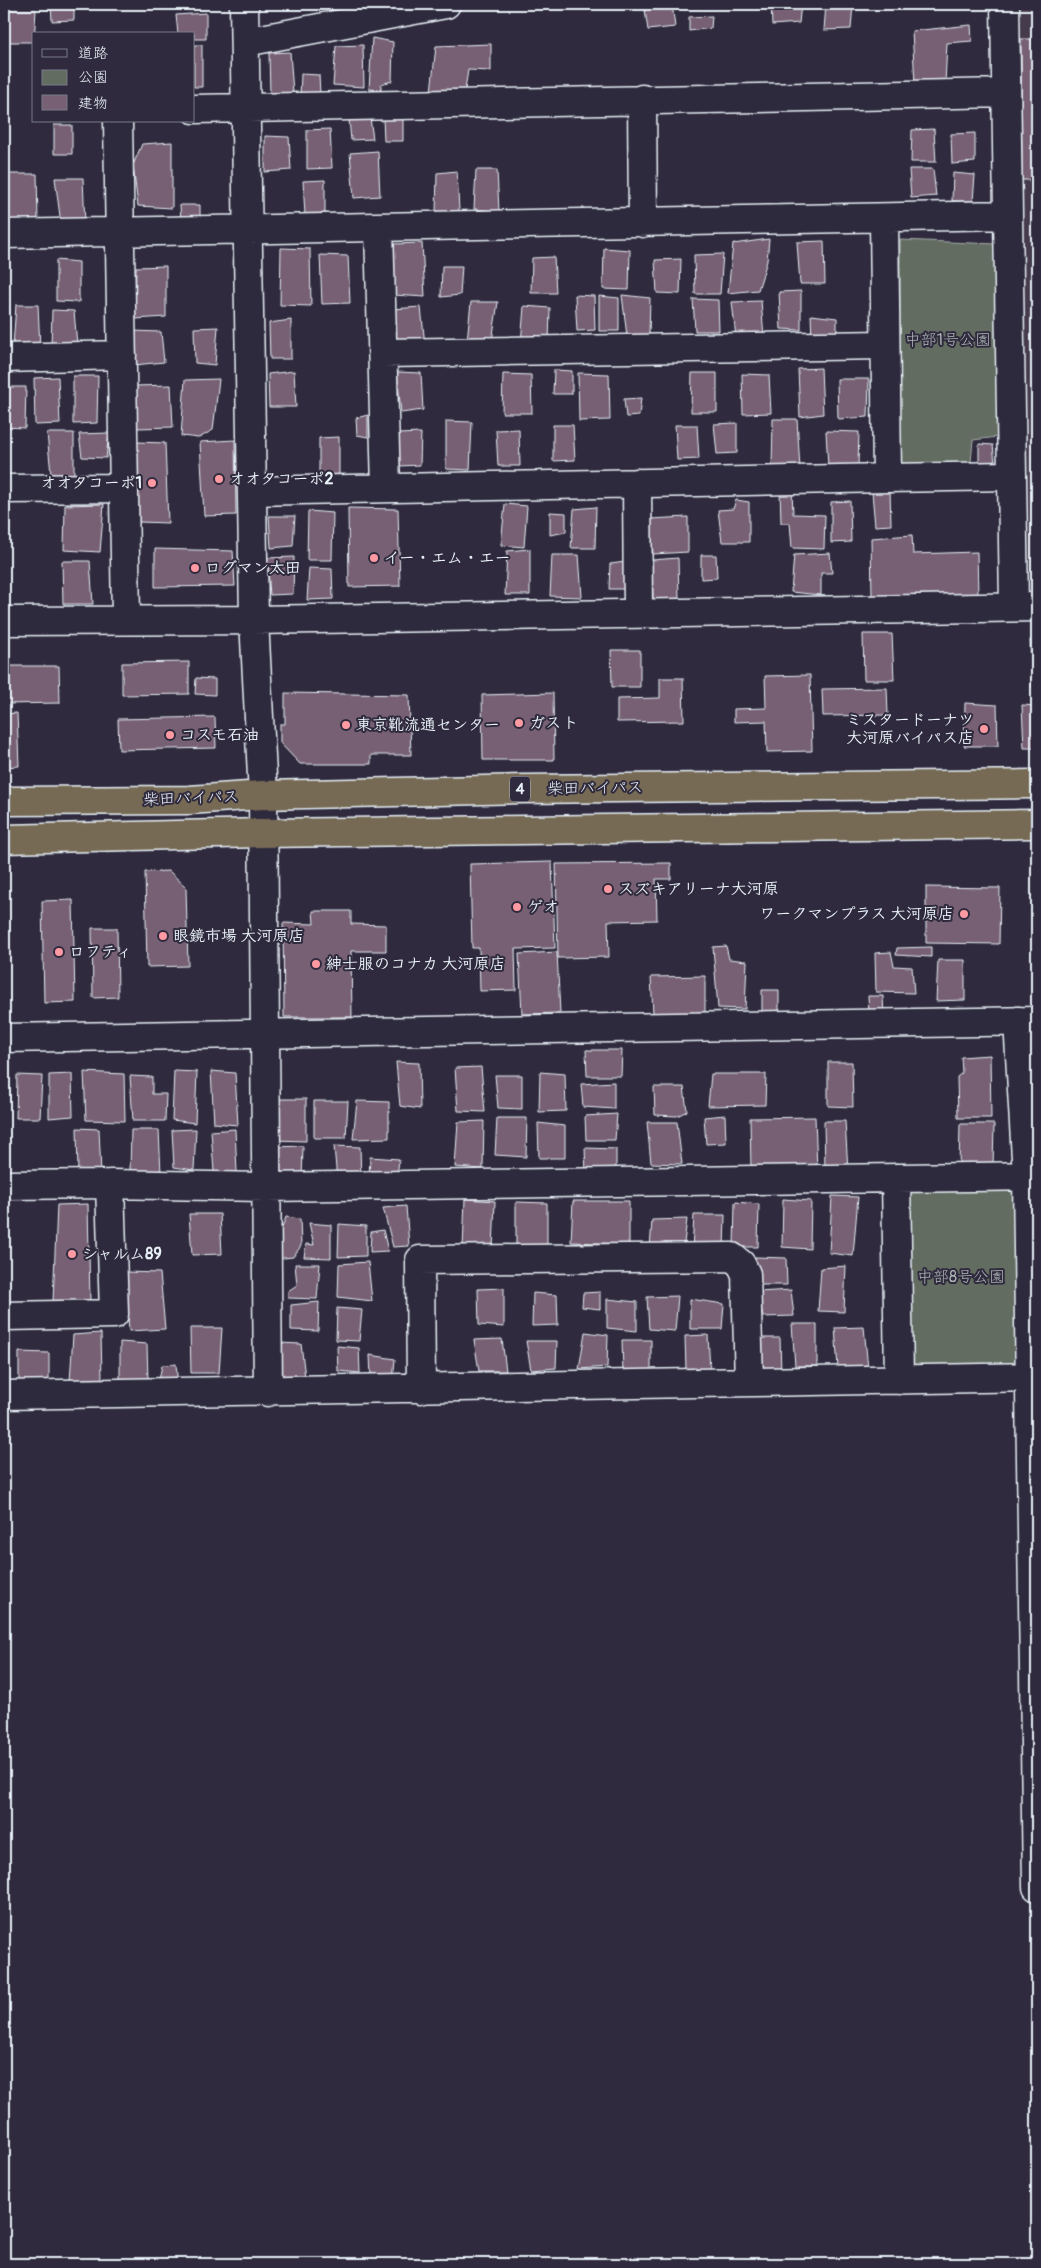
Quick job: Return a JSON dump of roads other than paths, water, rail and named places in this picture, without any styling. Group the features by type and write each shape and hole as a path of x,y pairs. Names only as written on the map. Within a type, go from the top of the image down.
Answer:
{"highway":[{"name":"柴田バイパス","path":"4,801 189,800 263,795 513,789 1037,784"},
{"path":"4,839 263,833 1037,824"}],"street":[{"path":"244,4 254,620 263,795 268,1392"},
{"path":"245,42 446,4"},
{"path":"4,621 126,619 254,620 638,612 1026,607 1012,476 1005,4"},
{"path":"195,109 1006,93"},
{"path":"642,99 643,223"},
{"path":"118,122 126,619"},
{"path":"4,234 248,231 1008,215"},
{"path":"884,218 887,478"},
{"path":"379,228 386,488"},
{"path":"383,353 886,345"},
{"path":"4,358 122,356"},
{"path":"252,491 1012,476"},
{"path":"636,483 638,612"},
{"path":"4,489 124,488"},
{"path":"4,1038 1028,1021 1032,1176 1037,1887"},
{"path":"4,1185 110,1184 267,1187 1032,1176"},
{"path":"896,1178 899,1380"},
{"path":"4,1316 114,1314 110,1184"},
{"path":"421,1389 420,1260 732,1257 741,1264 746,1274 749,1382"},
{"path":"4,1395 268,1392 1033,1377"}],"place":[{"name":"オオタコーポ2","path":"219,479"},
{"name":"オオタコーポ1","path":"152,483"},
{"name":"イー・エム・エー","path":"374,558"},
{"name":"ログマン太田","path":"195,568"},
{"name":"ガスト","path":"519,723"},
{"name":"東京靴流通センター","path":"346,725"},
{"name":"ミスタードーナツ 大河原バイパス店","path":"984,729"},
{"name":"コスモ石油","path":"170,735"},
{"name":"スズキアリーナ大河原","path":"608,889"},
{"name":"ゲオ","path":"517,907"},
{"name":"ワークマンプラス 大河原店","path":"964,914"},
{"name":"眼鏡市場 大河原店","path":"163,936"},
{"name":"ロフティ","path":"59,952"},
{"name":"紳士服のコナカ 大河原店","path":"316,964"},
{"name":"シャルム89","path":"72,1254"}],"park label":[{"name":"中部1号公園","path":"948,340"},
{"name":"中部8号公園","path":"961,1277"}]}
